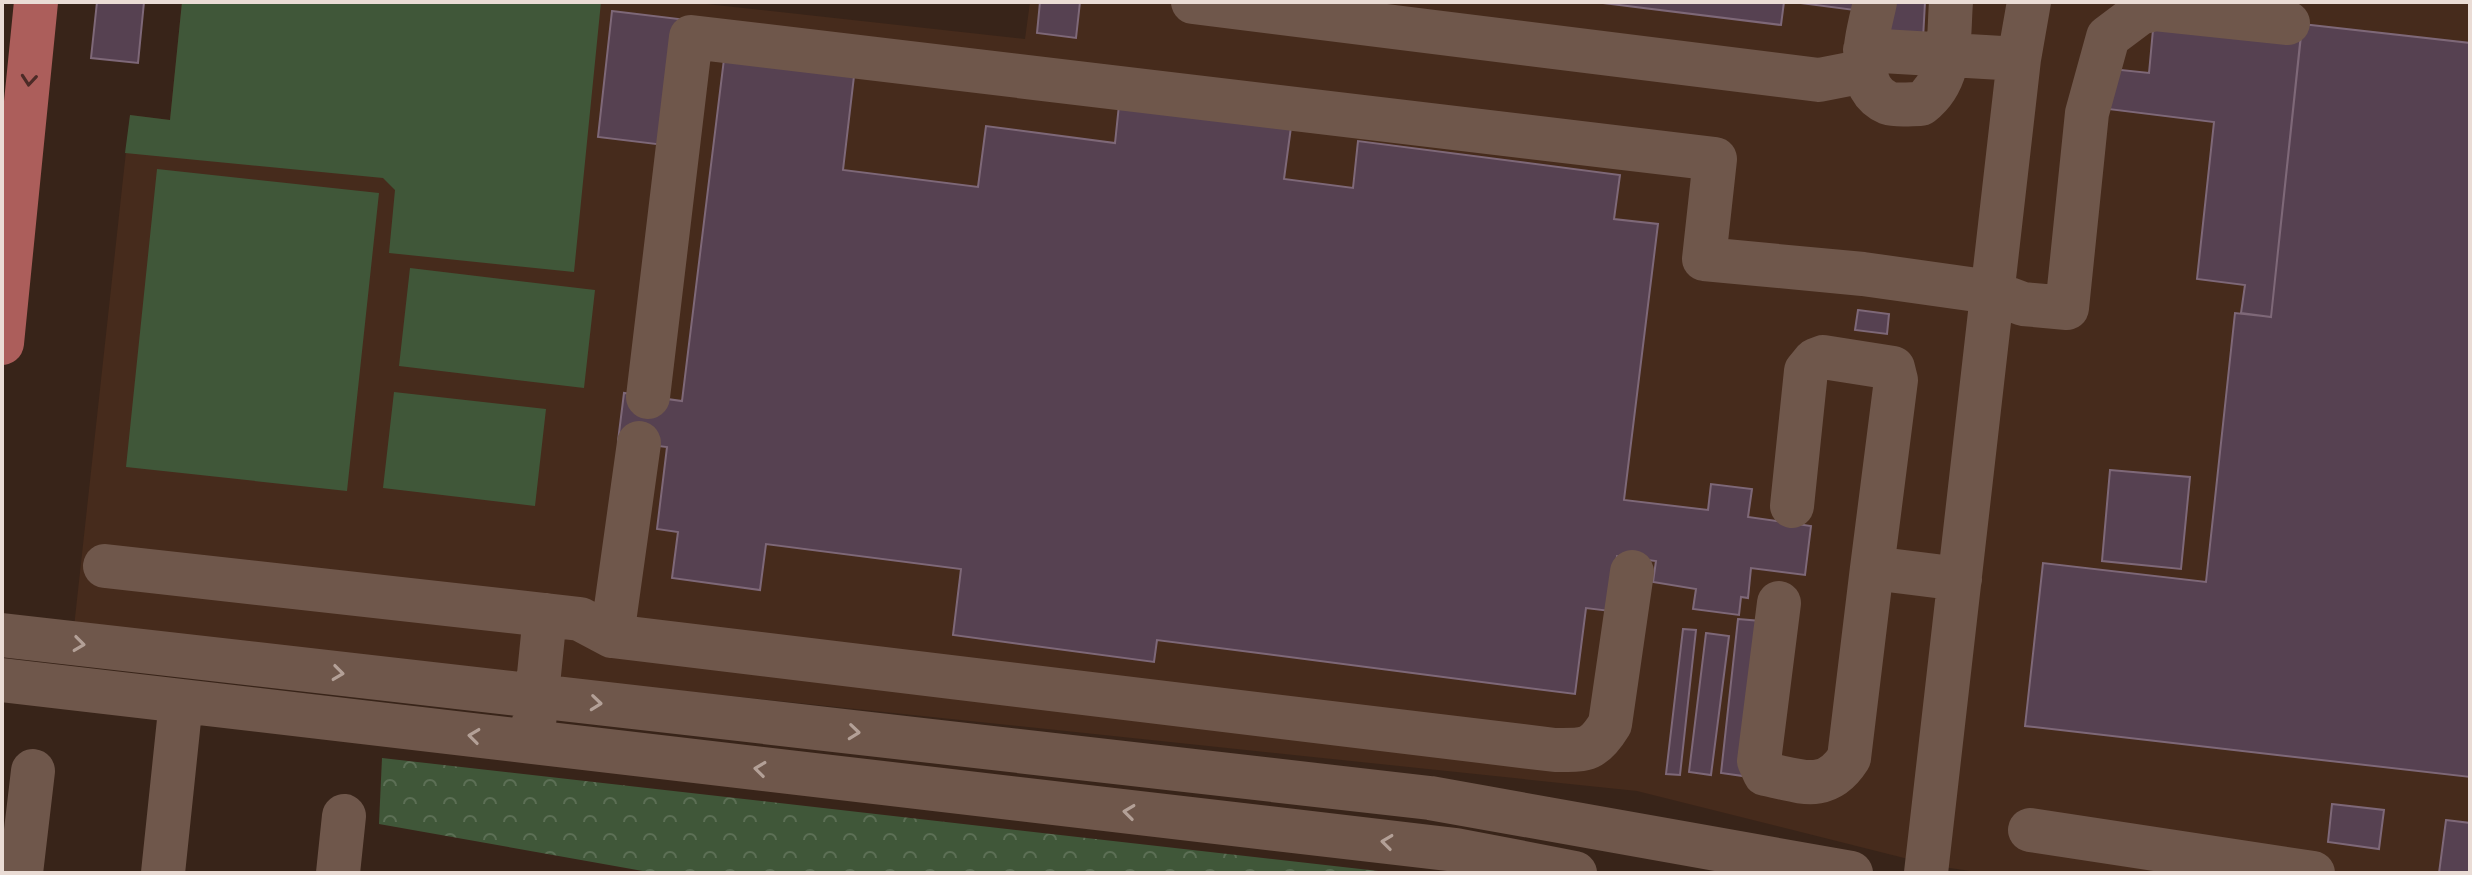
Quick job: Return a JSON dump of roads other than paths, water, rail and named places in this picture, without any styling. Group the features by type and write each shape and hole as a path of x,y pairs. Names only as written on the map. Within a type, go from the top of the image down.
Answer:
{"main road":[{"path":"2,343 36,2"}],"street":[{"path":"1193,2 1819,80 1865,60"},
{"path":"1875,2 1865,60 1873,92 1889,103 1921,104 1935,93 1945,77 1951,2"},
{"path":"1926,873 1991,292 2019,59 2029,2"},
{"path":"648,397 691,37 1715,159 1704,259 1863,274 1991,292 2023,304 2067,308 2087,113 2108,37 2140,13 2155,9 2288,23"},
{"path":"1947,54 2019,59"},
{"path":"1779,603 1759,761 1765,774 1817,784 1838,776 1849,758 1896,380 1893,368 1823,357 1810,364 1806,371 1792,506"},
{"path":"612,636 639,443"},
{"path":"105,566 580,619 612,636 1555,750 1585,750 1600,742 1610,724 1632,572"},
{"path":"1872,568 1960,579"},
{"path":"532,742 545,615"},
{"path":"2,635 1430,798 1851,873"},
{"path":"2,680 532,742 1454,861 1575,873"},
{"path":"163,873 181,701"},
{"path":"21,873 33,771"},
{"path":"338,873 344,816"},
{"path":"2030,830 2313,873"}]}
